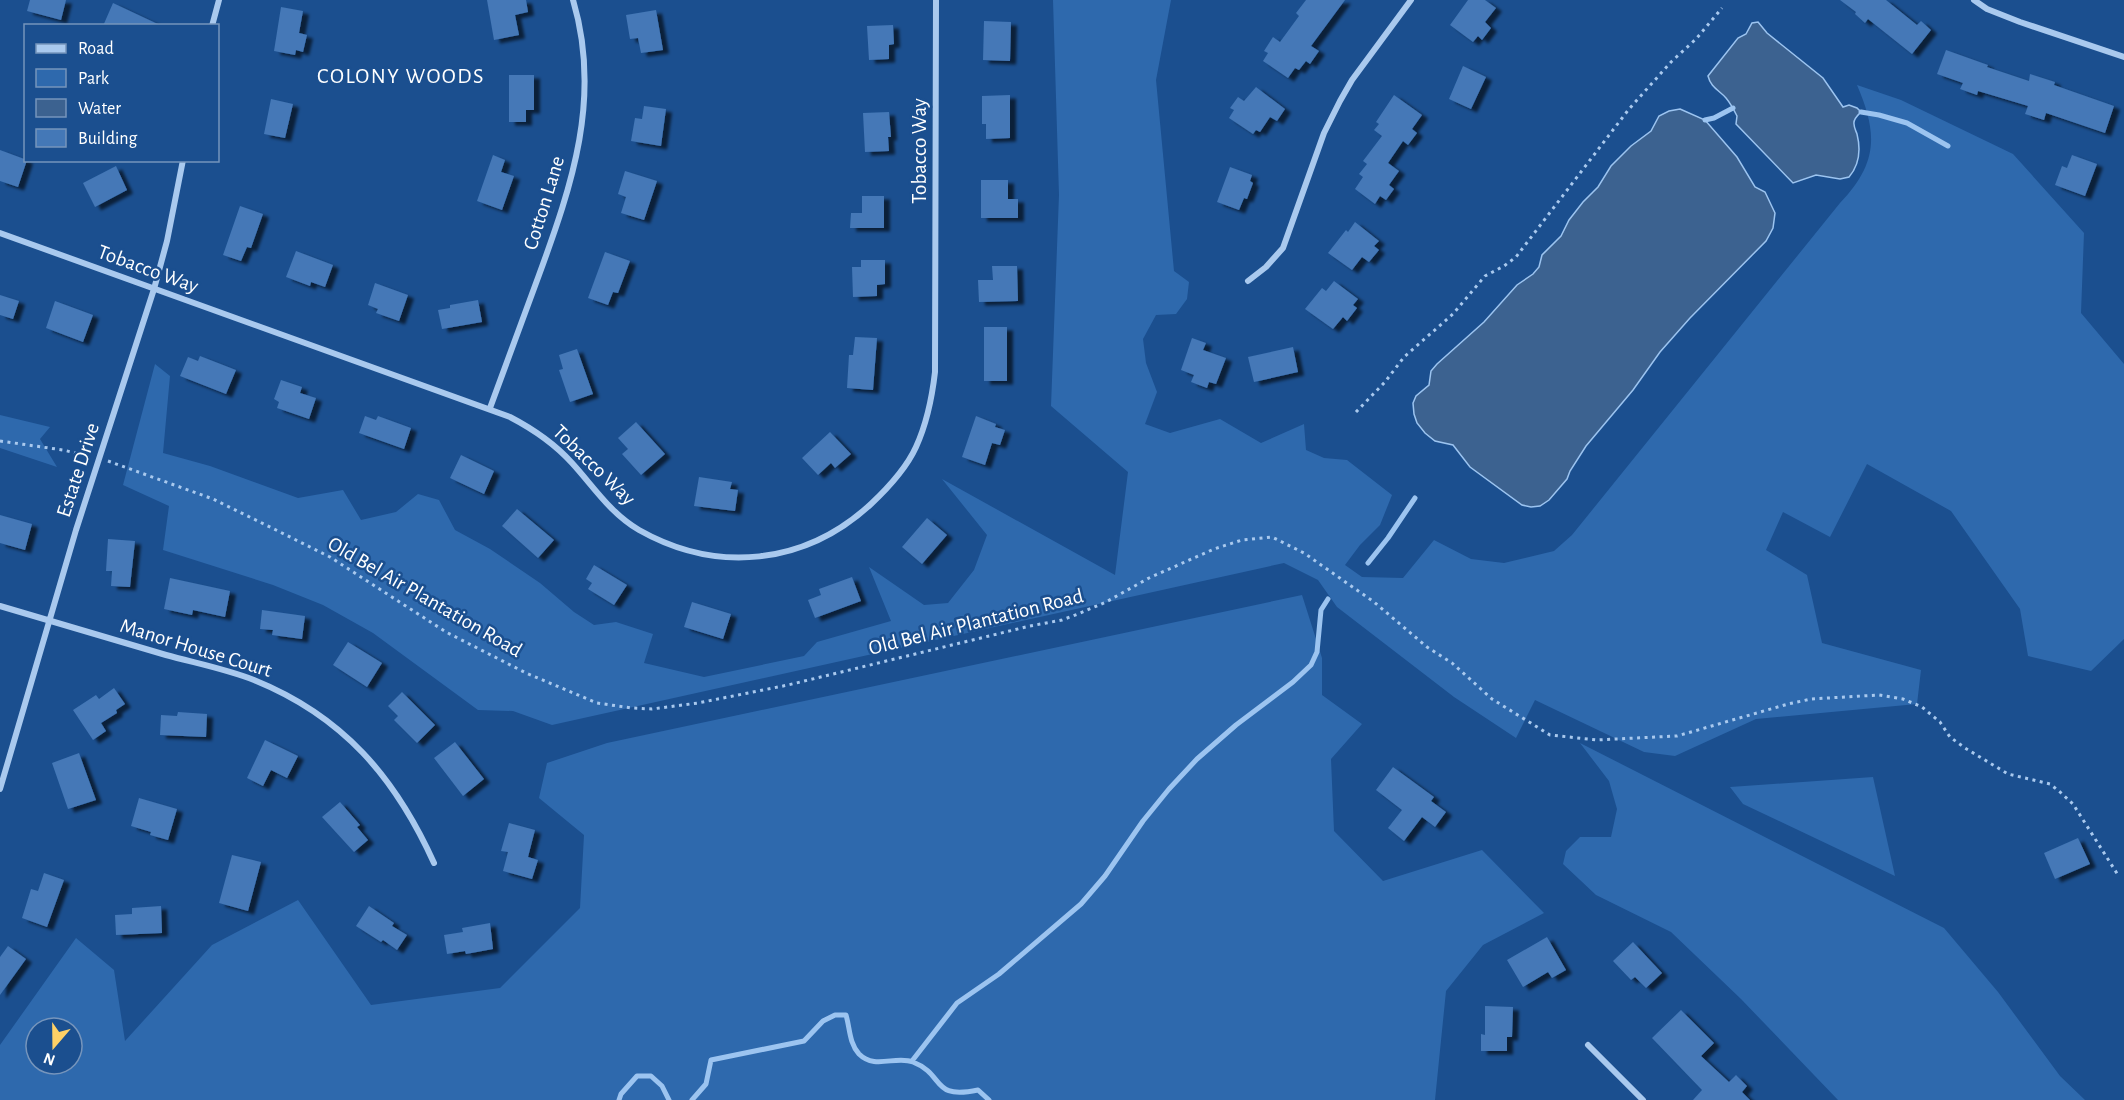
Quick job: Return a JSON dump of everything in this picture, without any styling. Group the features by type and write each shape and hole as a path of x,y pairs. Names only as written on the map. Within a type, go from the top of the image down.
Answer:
{"street":[{"path":"213,24 219,0"},
{"name":"Cotton Lane","path":"490,408 561,212 579,147 584,112 585,70 582,36 573,0"},
{"name":"Tobacco Way","path":"0,233 490,408 530,428 553,444 609,507 636,528 661,542 681,550 708,556 762,557 789,552 840,529 867,507 898,475 915,450 932,401 935,372 936,0"},
{"path":"1248,281 1266,267 1283,248 1324,133 1340,101 1411,0"},
{"path":"1974,0 1988,9 2020,22 2124,57"},
{"name":"Estate Drive","path":"0,789 99,458 154,289 167,241 183,162"},
{"name":"Manor House Court","path":"0,606 252,680 298,701 326,719 376,766 419,830 434,863"},
{"path":"1588,1045 1643,1100"}],"path":[{"path":"1356,412 1385,382 1404,357 1453,314 1485,276 1516,257 1629,109 1671,62 1696,39 1722,8"},
{"name":"Old Bel Air Plantation Road","path":"0,441 99,458 213,499 330,557 446,632 526,673 597,703 632,708 675,706 788,684 1062,620 1106,602 1149,578 1214,549 1242,540 1272,537 1304,553 1374,602 1427,647 1452,663 1492,699 1550,735 1597,740 1677,736 1811,699 1879,695 1903,699 1922,707 1940,722 1950,737 2008,774 2050,784 2060,792 2073,804 2118,875"}],"green space":[{"path":"1053,0 1171,0 1156,80 1174,271 1189,282 1187,299 1176,314 1156,315 1143,339 1146,363 1157,392 1145,424 1170,433 1220,419 1261,443 1304,424 1306,450 1324,458 1347,460 1392,495 1380,525 1360,545 1345,565 1362,577 1403,578 1434,540 1471,559 1504,563 1554,551 1572,535 1862,175 1871,147 1871,133 1869,118 1857,85 1901,100 2013,154 2084,233 2081,313 2124,364 2124,639 2091,671 2028,656 2020,609 1951,511 1867,464 1830,537 1783,512 1766,550 1807,575 1822,643 1921,670 1917,704 1756,719 1675,756 1644,752 1535,700 1516,738 1454,697 1337,607 1318,580 1284,563 552,725 513,711 478,710 373,633 323,605 273,585 163,550 169,506 123,485 155,364 170,376 163,453 210,466 298,498 343,490 361,520 396,512 418,494 439,500 455,530 490,549 540,583 574,612 594,625 616,622 653,634 644,663 704,677 804,656 817,642 891,621 869,567 924,605 948,603 974,570 987,535 942,479 1115,575 1128,472 1051,406 1059,195"},
{"path":"0,415 50,427 40,439 57,467 0,448"},
{"path":"1302,595 1322,658 1322,695 1362,724 1331,759 1334,831 1383,881 1482,850 1544,913 1483,945 1446,991 1435,1100 0,1100 0,1045 76,938 114,970 125,1041 212,945 298,900 371,1005 500,988 580,908 584,835 539,798 547,763 607,743"},
{"path":"1580,743 1944,928 1998,992 2060,1076 2085,1100 1838,1100 1741,999 1671,932 1596,895 1563,864 1566,851 1580,837 1611,837 1617,809 1609,781"},
{"path":"1873,777 1895,876 1743,804 1730,787"}],"water":[{"path":"1758,22 1767,33 1823,78 1843,107 1849,105 1861,112 1854,122 1859,157 1849,177 1840,179 1816,175 1793,183 1736,124 1737,116 1731,105 1711,83 1708,76 1738,38 1746,34 1752,23"},
{"path":"1680,109 1705,120 1737,157 1755,187 1765,192 1775,213 1773,228 1766,241 1660,352 1633,390 1586,446 1567,479 1549,500 1540,506 1522,505 1470,467 1453,445 1435,441 1425,433 1417,423 1413,403 1416,396 1429,385 1431,371 1437,364 1484,322 1517,285 1539,267 1542,255 1561,236 1569,220 1598,187 1611,166 1631,146 1651,131 1659,116"}],"building":[{"path":"30,0 66,0 61,20 27,11"},
{"path":"487,0 526,0 528,12 515,15 519,35 494,40"},
{"path":"1306,0 1345,0 1311,46 1319,51 1310,64 1306,61 1299,70 1295,68 1288,78 1263,61 1268,53 1264,51 1273,37 1280,42 1299,16 1296,13"},
{"path":"1468,0 1485,0 1496,8 1485,22 1491,28 1482,40 1478,36 1473,42 1450,25"},
{"path":"1840,0 1886,0 1917,25 1921,21 1931,30 1912,54 1868,19 1865,23 1855,14 1856,12"},
{"path":"113,3 158,24 104,24"},
{"path":"281,7 303,11 299,33 307,35 303,52 296,50 295,55 274,51"},
{"path":"656,10 663,50 641,53 638,38 630,39 626,15"},
{"path":"984,21 1011,22 1010,61 983,60"},
{"path":"893,25 894,44 889,45 889,59 869,60 867,26"},
{"path":"1946,50 2029,81 2030,74 2055,82 2054,85 2114,106 2105,133 2046,113 2044,120 2025,114 2028,106 1978,91 1977,95 1960,89 1963,83 1937,74"},
{"path":"1463,66 1486,77 1471,109 1449,99"},
{"path":"509,75 534,75 534,110 526,110 526,122 509,122"},
{"path":"1256,87 1285,109 1277,121 1270,117 1260,132 1256,130 1253,134 1229,118 1234,110 1230,108 1238,97 1244,101"},
{"path":"1010,95 1010,138 986,139 986,124 982,124 982,96"},
{"path":"1394,95 1422,115 1412,129 1417,133 1408,145 1403,141 1388,163 1399,171 1389,185 1394,189 1386,200 1380,196 1375,204 1355,189 1363,177 1359,174 1367,164 1363,161 1382,136 1374,130 1379,124 1376,122"},
{"path":"271,99 293,104 285,138 264,134"},
{"path":"644,106 666,109 661,146 631,141 635,118 642,119"},
{"path":"889,112 891,137 888,137 889,151 865,152 863,113"},
{"path":"0,150 24,159 24,162 26,162 18,187 0,181"},
{"path":"493,155 505,160 501,172 514,176 502,210 477,201"},
{"path":"2072,155 2097,164 2085,196 2055,185 2062,166 2067,168"},
{"path":"116,166 127,190 95,207 83,183"},
{"path":"1230,167 1252,175 1250,181 1253,183 1247,199 1244,198 1239,210 1217,202"},
{"path":"625,171 657,181 644,220 621,213 626,197 618,194"},
{"path":"981,180 1008,180 1008,199 1018,199 1018,218 981,218"},
{"path":"862,196 884,196 884,228 850,228 851,213 862,213"},
{"path":"240,206 263,214 251,248 247,247 241,261 223,255"},
{"path":"1355,222 1379,241 1374,246 1379,250 1369,262 1362,257 1352,270 1328,253"},
{"path":"296,251 333,265 325,287 311,282 310,286 286,277"},
{"path":"605,252 630,261 618,293 613,292 608,305 588,298"},
{"path":"861,260 885,260 885,284 877,285 877,296 853,297 852,267 861,267"},
{"path":"992,266 1017,266 1018,301 979,302 978,280 993,280"},
{"path":"1334,281 1358,299 1353,305 1357,308 1347,321 1343,317 1333,329 1305,309 1322,288 1326,291"},
{"path":"375,283 408,295 399,321 376,313 378,309 368,305"},
{"path":"0,295 19,301 13,319 0,315"},
{"path":"478,300 482,322 442,329 438,310 450,308 450,305"},
{"path":"55,301 93,315 83,342 46,328"},
{"path":"984,327 1007,327 1007,381 984,381"},
{"path":"855,337 877,338 873,390 847,388 849,355 853,355"},
{"path":"1192,338 1206,343 1203,350 1226,358 1216,384 1209,382 1207,388 1191,382 1194,375 1181,370"},
{"path":"1293,347 1298,372 1254,382 1248,357"},
{"path":"577,349 593,394 570,402 559,370 563,369 559,355"},
{"path":"200,356 236,370 226,394 180,376 188,357 198,361"},
{"path":"281,380 302,387 300,393 316,398 309,419 277,408 279,402 274,399"},
{"path":"365,416 376,420 378,416 411,428 404,449 359,433"},
{"path":"976,416 1005,430 1000,445 992,443 985,465 962,457"},
{"path":"636,422 665,454 641,475 622,454 628,449 618,438"},
{"path":"830,432 851,454 835,468 831,463 818,475 802,458"},
{"path":"461,455 494,471 484,494 450,478"},
{"path":"699,477 732,482 730,489 738,490 735,511 694,506"},
{"path":"517,509 554,540 538,558 502,526"},
{"path":"0,515 32,524 25,550 0,543"},
{"path":"927,518 947,535 922,564 902,547"},
{"path":"108,539 135,541 130,587 111,586 112,571 106,571"},
{"path":"594,565 627,585 614,605 588,589 592,583 586,579"},
{"path":"852,577 861,601 815,618 808,600 821,595 819,589"},
{"path":"170,578 230,591 225,617 193,610 192,615 164,609"},
{"path":"692,602 731,614 723,639 684,627"},
{"path":"262,610 305,616 302,639 272,635 273,630 260,629"},
{"path":"348,642 382,663 367,687 333,665"},
{"path":"114,688 125,704 116,710 117,713 101,723 106,731 93,740 73,710 96,695 99,699"},
{"path":"402,692 435,725 417,743 394,720 398,716 388,706"},
{"path":"178,712 207,714 206,737 160,735 161,715 177,716"},
{"path":"265,740 298,756 287,778 271,770 263,786 247,778"},
{"path":"455,742 484,779 463,796 434,758"},
{"path":"79,753 96,800 68,809 52,763"},
{"path":"1393,767 1434,797 1431,801 1446,812 1435,827 1422,817 1404,841 1388,828 1402,810 1376,790"},
{"path":"139,798 177,809 168,840 131,826"},
{"path":"340,802 360,825 357,827 368,840 354,852 322,817"},
{"path":"509,823 535,830 528,857 538,860 532,879 503,871 508,852 501,851"},
{"path":"2078,838 2090,864 2055,879 2044,853"},
{"path":"232,855 261,862 248,911 219,903"},
{"path":"44,873 64,880 47,927 22,918 31,889 38,891"},
{"path":"161,906 162,933 116,935 115,915 132,914 132,908"},
{"path":"369,906 394,923 392,926 407,935 397,950 356,926"},
{"path":"490,923 493,949 466,954 465,951 447,954 444,935 463,932 462,928"},
{"path":"1547,937 1566,970 1552,978 1548,972 1523,987 1507,960"},
{"path":"1633,942 1662,973 1646,988 1635,977 1631,980 1613,961"},
{"path":"8,946 26,959 0,995 0,957"},
{"path":"1485,1006 1513,1007 1512,1037 1507,1037 1507,1051 1481,1051 1481,1034 1485,1035"},
{"path":"1681,1010 1714,1043 1701,1056 1729,1082 1736,1075 1747,1086 1742,1092 1750,1100 1693,1100 1702,1090 1652,1038"}],"waterway":[{"path":"1705,120 1733,108"},
{"path":"1861,112 1907,123 1948,146"},
{"path":"1368,563 1415,498"},
{"path":"912,1061 957,1003 999,974 1081,904 1105,876 1143,821 1197,759 1311,665 1317,652 1321,610 1328,599"},
{"path":"692,1100 706,1084 711,1060 804,1041 823,1021 835,1015 846,1015 853,1045 865,1059 879,1062 900,1060 913,1062 923,1067 945,1089 952,1092 978,1090 989,1100"},
{"path":"619,1100 621,1094 637,1076 651,1076 662,1086 669,1100"}],"district":[{"name":"COLONY WOODS","path":"401,76"}]}
